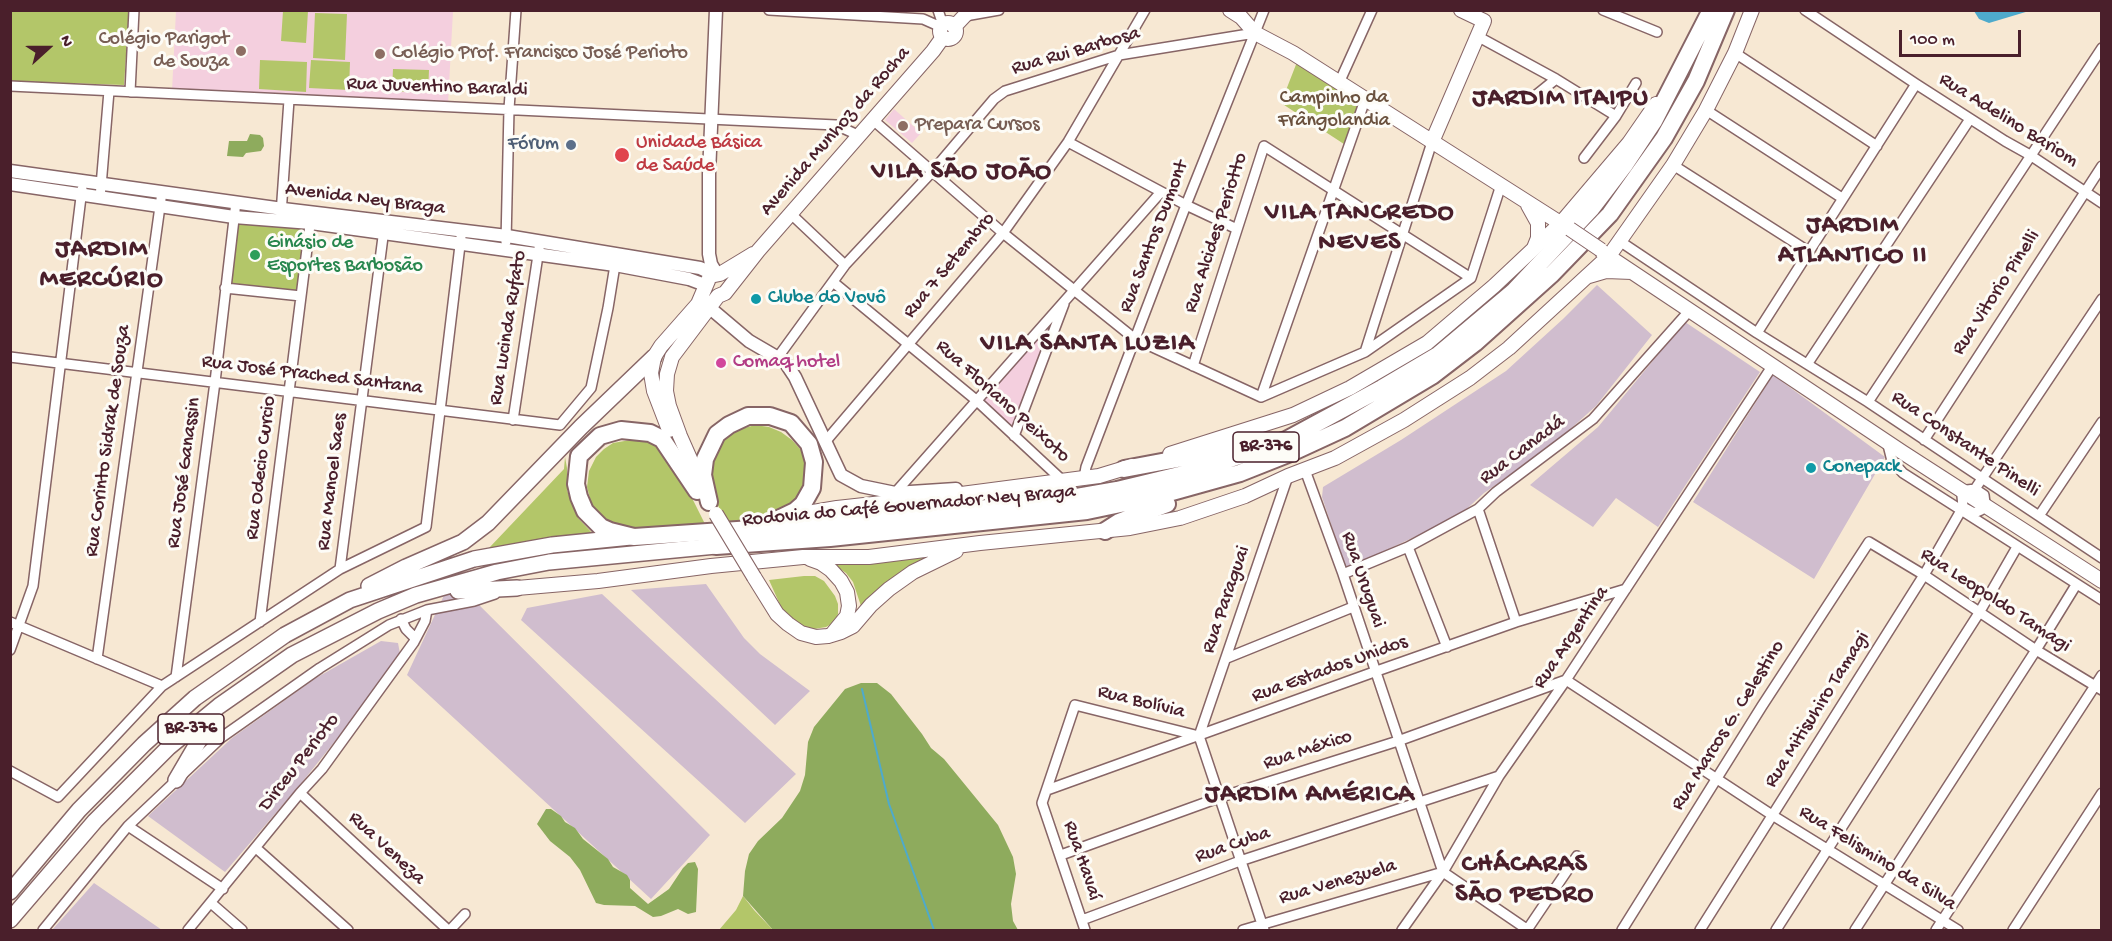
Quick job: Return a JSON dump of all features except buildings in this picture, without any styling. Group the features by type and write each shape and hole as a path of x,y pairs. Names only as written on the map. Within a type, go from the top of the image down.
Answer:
{"highway":[{"name":"Rodovia do Café Governador Ney Braga","path":"10,892 79,810 144,744 195,698 285,636 350,600 474,559 552,545 962,511 1071,498 1117,490 1192,472 1286,440 1437,355 1513,292 1592,208 1636,148 1654,121 1705,25 1710,10"},
{"name":"Rodovia do Café Governador Ney Braga","path":"10,920 95,821 169,747 219,706 292,655 378,611 416,595 497,572 549,562 830,538 1087,511 1154,497 1239,473 1346,428 1432,376 1475,343 1552,274 1610,214 1664,138 1696,81 1726,10"},
{"path":"350,600 374,583 463,542 488,523 581,427 654,357"},
{"path":"707,502 703,475 705,459 717,434 748,416 770,416 792,423 809,444 814,462 812,488 808,497 795,511 786,517 752,529"},
{"path":"1124,469 1228,450 1331,416"},
{"path":"634,537 601,527 585,511 579,497 576,484 579,456 600,436 621,430 650,433 662,440 707,502"},
{"path":"1105,531 1119,522 1149,510 1238,481 1287,459 1313,443"},
{"path":"416,595 474,589 517,588"},
{"path":"176,780 219,706"}],"main road":[{"path":"1230,10 1241,17 1255,33 1293,53 1565,226 1887,441 1970,490 2102,581"},
{"path":"1432,142 1486,16 1461,10"},
{"path":"786,517 837,508 1099,476 1293,416 1341,393 1427,343 1565,226 1659,100 1702,10"},
{"path":"517,588 598,581 711,566 803,557 869,556 1130,528 1180,518 1245,496 1335,458 1395,425 1470,378 1509,348 1584,278 1605,253 1621,242 1707,110 1735,53 1752,10"},
{"name":"Avenida Munhoz da Rocha","path":"758,251 933,51 945,29 968,13"},
{"path":"1526,201 1536,218 1539,232 1534,247 1527,257"},
{"path":"758,251 712,279 698,303 661,346 654,357 651,373 654,391 677,449 707,502 777,614 801,633 816,637 841,632 853,626 871,605 913,572 942,556 980,543"},
{"path":"707,502 680,436 666,392 667,374 672,357 692,328 748,266 758,251"},
{"path":"1584,278 1606,271 1633,272"},
{"path":"712,279 726,279 718,298"},
{"path":"712,279 709,294 718,298"},
{"path":"803,557 821,563 831,570 847,592 849,606 847,616 828,636"}],"street":[{"path":"130,92 135,10"},
{"path":"506,243 508,109 516,10"},
{"path":"712,279 709,254 711,119 716,10"},
{"path":"769,10 923,19 945,29"},
{"path":"938,10 945,29"},
{"path":"968,13 999,10"},
{"name":"Rua 7 Setembro","path":"825,442 1003,233 1068,142 1145,10"},
{"name":"Rua Santos Dumont","path":"1084,478 1086,467 1186,205 1264,10"},
{"path":"1339,83 1372,10"},
{"path":"1603,10 1656,32"},
{"name":"Rua Adelino Bariom","path":"1805,10 2102,203"},
{"name":"Rua Rui Barbosa","path":"778,357 845,265 933,172 994,99 1005,91 1119,55 1255,33"},
{"path":"1477,36 1556,79 1616,116"},
{"path":"1868,402 2102,48"},
{"path":"1735,53 1877,146"},
{"path":"1530,100 1556,79"},
{"path":"1584,158 1616,116 1635,83"},
{"path":"1757,333 1916,84"},
{"name":"Rua Juventino Baraldi","path":"10,86 836,125 860,136"},
{"path":"100,198 109,91"},
{"path":"281,215 290,100"},
{"path":"1261,397 1365,100"},
{"path":"1707,110 1842,198"},
{"path":"1808,363 1970,119"},
{"path":"873,120 1003,233 1135,339 1261,397 1365,352 1471,278 1501,185"},
{"path":"1068,142 1186,205 1237,229"},
{"path":"1365,352 1432,142"},
{"name":"Rua Alcides Periotto","path":"1193,366 1264,146 1334,191"},
{"path":"1673,165 1808,251"},
{"name":"Rua Vitorio Pinelli","path":"1924,440 2102,166"},
{"name":"Avenida Ney Braga","path":"10,171 236,202 281,215"},
{"path":"10,650 33,586 84,181"},
{"name":"Avenida Ney Braga","path":"10,184 234,217 281,215 311,217 616,259 700,268 712,279"},
{"path":"1334,191 1471,278"},
{"name":"Rua Corinto Sidrak de Souza","path":"97,659 162,192"},
{"path":"896,493 1161,192"},
{"name":"Rua José Ganassin","path":"176,677 236,202"},
{"path":"791,214 845,265"},
{"name":"Rua Odecio Curcio","path":"260,622 311,217"},
{"name":"Rua Manoel Saes","path":"340,569 384,227"},
{"path":"10,771 58,797 162,686 340,569 426,527 461,238"},
{"name":"Rua Constante Pinelli","path":"1621,242 1757,333 1808,363 1993,484 2102,558"},
{"name":"Rua Lucinda Rufato","path":"513,420 539,248"},
{"name":"Rua José Prached Santana","path":"10,357 560,425 591,388 616,259"},
{"name":"Rua Floriano Peixoto","path":"833,282 976,400 1063,481"},
{"path":"225,288 301,296"},
{"path":"718,298 749,341 785,362 795,377 841,475 861,486 896,493 1030,485"},
{"path":"1962,509 1962,500 1982,477 2102,299"},
{"path":"1014,436 1065,300"},
{"name":"Rua Canadá","path":"1342,574 1408,546 1478,509 1496,492 1593,419 1690,310"},
{"name":"Rua Argentina","path":"1402,930 1443,872 1499,776 1566,680 1773,365"},
{"path":"2038,516 2102,422"},
{"path":"1887,441 1895,466 1903,473 2102,600"},
{"name":"Rua Uruguai","path":"1305,470 1443,872"},
{"name":"Rua Paraguai","path":"1199,736 1288,476"},
{"path":"1962,509 1974,513 1981,510 1993,484"},
{"path":"1478,509 1516,622"},
{"name":"Rua Mitisuhiro Tamagi","path":"1700,930 1924,575 1962,509"},
{"name":"Rua Leopoldo Tamagi","path":"1869,542 2098,688"},
{"name":"Rua Marcos G. Celestino","path":"1622,930 1869,542"},
{"path":"1408,546 1447,647"},
{"path":"1776,930 1979,613 2017,547"},
{"path":"1855,930 2076,585"},
{"path":"43,930 128,826 231,730 320,668 401,619 427,610 474,601 517,588"},
{"name":"Rua Estados Unidos","path":"1047,790 1516,622 1626,589"},
{"path":"1227,658 1353,607"},
{"name":"Dirceu Perioto","path":"188,930 322,769 414,642 425,621 427,610"},
{"path":"401,619 406,629 415,638 414,642"},
{"path":"10,622 162,686"},
{"path":"1936,930 2098,688 2102,675"},
{"name":"Rua Felismino da Silva","path":"1566,680 1772,815 1958,930"},
{"name":"Rua México","path":"1061,855 1221,797 1398,741 1566,680"},
{"name":"Rua Bolívia","path":"1047,790 1075,705 1199,736"},
{"path":"1199,736 1263,927"},
{"name":"Rua Cuba","path":"1082,920 1240,861 1499,776"},
{"name":"Rua Havaí","path":"1047,790 1042,803 1085,930"},
{"name":"Rua Veneza","path":"300,793 449,930"},
{"path":"2013,930 2102,793"},
{"path":"128,826 223,889"},
{"path":"256,848 348,930"},
{"path":"1443,872 1528,930 1576,856"},
{"name":"Rua Venezuela","path":"1243,930 1263,927 1443,872"},
{"path":"211,903 242,930"},
{"path":"449,930 465,914"}],"shaded area":[{"path":"176,11 453,11 448,104 172,91"},
{"name":"Prepara Cursos","path":"894,109 921,133 912,143 885,120"},
{"path":"1597,285 1652,335 1596,406 1548,449 1484,493 1459,516 1346,569 1322,497 1323,487 1401,440 1506,371"},
{"path":"1054,319 1015,428 982,400"},
{"path":"1685,322 1760,372 1658,527 1616,498 1593,527 1530,485 1598,427"},
{"path":"1773,375 1885,457 1814,579 1693,502"},
{"path":"452,578 710,835 651,899 407,675"},
{"path":"706,584 744,638 760,654 810,691 775,725 631,590"},
{"path":"602,594 796,774 745,823 521,620 527,608"},
{"path":"381,641 398,643 401,659 299,786 225,872 148,816 232,738 316,678"},
{"path":"94,883 162,930 52,930"}],"green space":[{"path":"10,11 129,11 124,85 11,81"},
{"path":"283,11 308,11 306,43 281,41"},
{"path":"315,13 347,14 345,60 313,58"},
{"path":"260,60 307,62 306,92 259,89"},
{"path":"311,60 350,62 349,90 309,88"},
{"name":"Campinho da Frângolandia","path":"1297,62 1362,102 1347,146 1281,103"},
{"path":"393,69 429,70 428,93 392,91"},
{"path":"250,134 260,135 263,138 264,146 261,151 246,153 243,157 227,156 229,141 247,141"},
{"path":"235,218 308,225 300,294 227,287"},
{"path":"755,425 769,427 792,440 801,450 806,463 807,478 802,496 764,521 730,527 716,502 711,483 711,460 722,441 734,431"},
{"path":"636,439 659,448 683,480 706,526 620,531 598,515 587,487 589,471 596,457 613,443"},
{"path":"565,457 567,490 572,504 578,518 594,535 491,553 489,548 564,469"},
{"path":"932,556 862,609 853,582 846,573 833,564"},
{"path":"815,576 824,581 835,596 838,614 835,622 826,627 814,629 791,620 781,607 769,580"},
{"path":"861,683 877,683 891,694 931,748 944,759 998,825 1013,857 1016,874 1011,904 1013,921 1018,930 773,930 743,896 749,854 758,841 782,818 800,791 805,775 808,742 814,727 845,689"},
{"path":"546,809 551,809 561,816 565,822 575,828 583,839 608,859 613,867 627,875 630,888 648,904 669,889 688,863 695,862 698,869 696,912 688,914 678,909 653,917 635,906 596,903 580,870 570,857 550,841 537,824"},
{"path":"743,896 773,930 719,930 736,910"}],"water":[{"path":"1974,11 2029,11 1989,23 1979,19"}],"waterway":[{"path":"862,689 889,804 934,930"}],"place":[{"name":"Colégio Parigot de Souza","path":"241,51"},
{"name":"Colégio Prof. Francisco José Perioto","path":"380,54"},
{"name":"Prepara Cursos","path":"903,126"},
{"name":"Fórum","path":"571,145"},
{"name":"Unidade Básica de Saúde","path":"622,155"},
{"name":"Ginásio de Esportes Barbosão","path":"255,255"},
{"name":"Clube do Vovô","path":"756,299"},
{"name":"Comaq hotel","path":"721,363"},
{"name":"Conepack","path":"1811,468"}],"district":[{"name":"JARDIM ITAIPU","path":"1561,100"},
{"name":"VILA SÃO JOÃO","path":"962,173"},
{"name":"VILA TANCREDO NEVES","path":"1360,229"},
{"name":"JARDIM ATLANTICO II","path":"1853,242"},
{"name":"JARDIM MERCÚRIO","path":"102,266"},
{"name":"VILA SANTA LUZIA","path":"1088,345"},
{"name":"JARDIM AMÉRICA","path":"1310,796"},
{"name":"CHÁCARAS SÃO PEDRO","path":"1525,881"}]}
